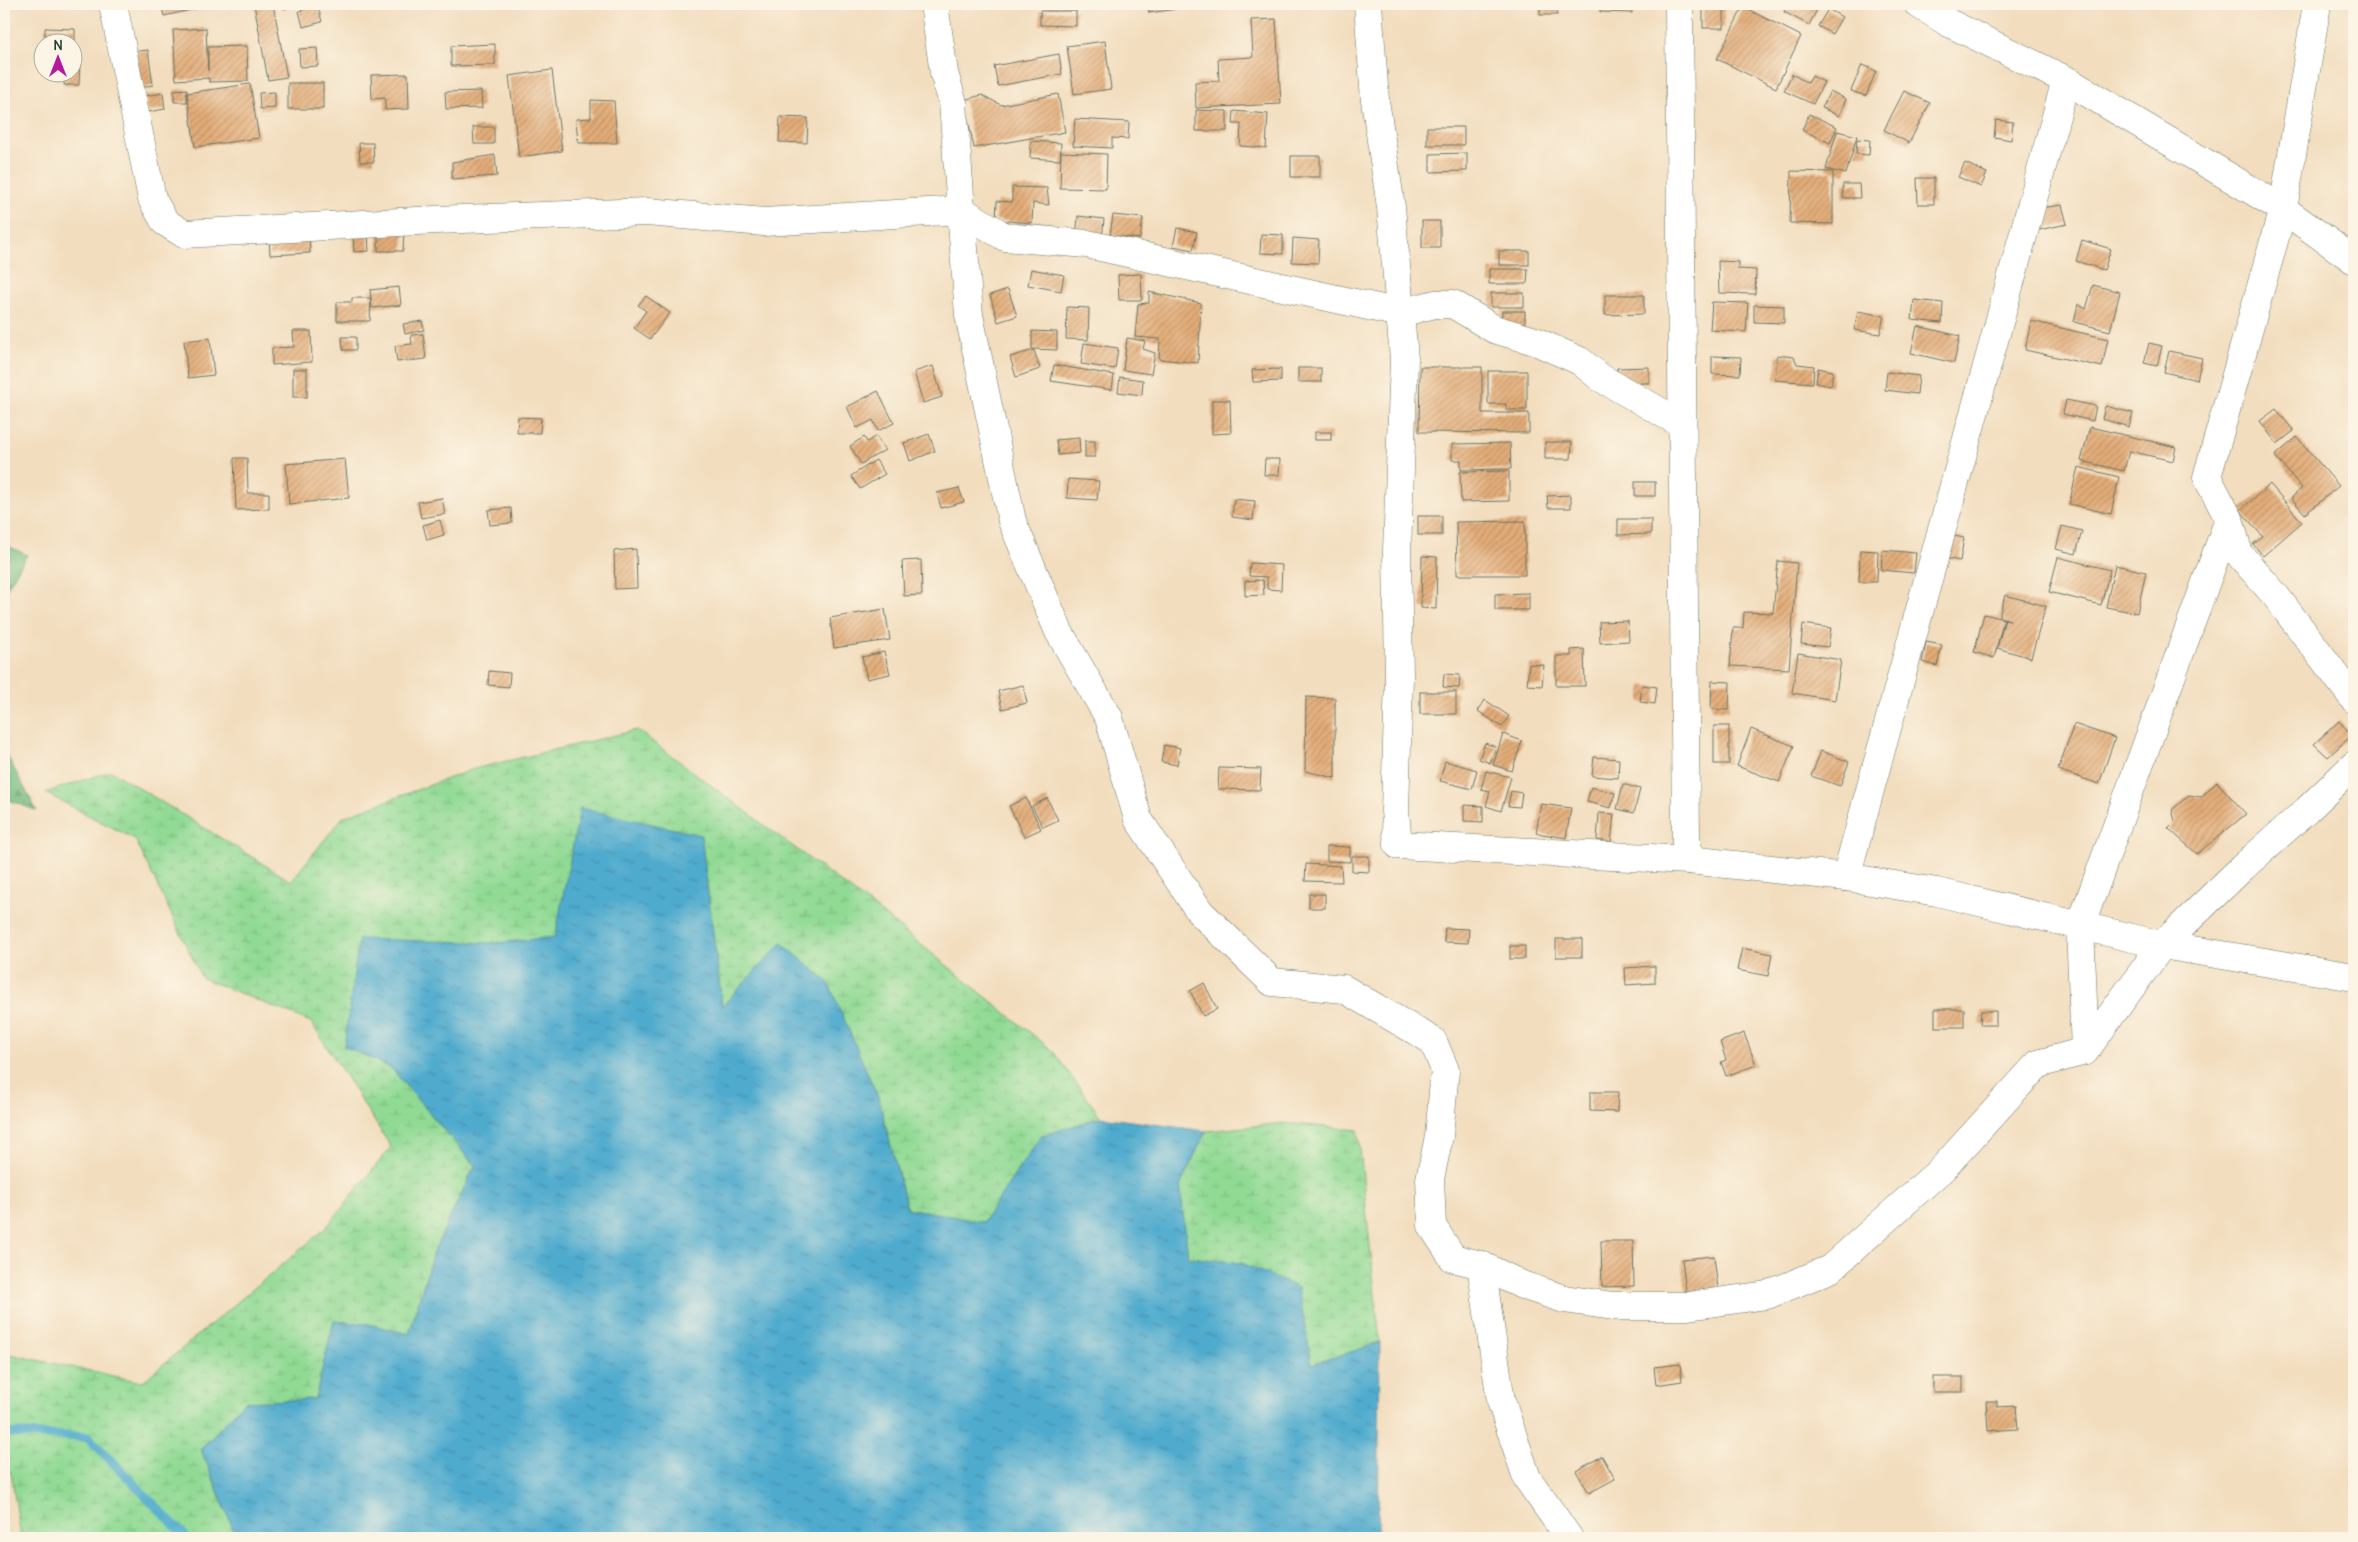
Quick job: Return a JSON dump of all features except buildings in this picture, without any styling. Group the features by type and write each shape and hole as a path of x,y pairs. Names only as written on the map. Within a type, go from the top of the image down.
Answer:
{"street":[{"path":"114,4 152,200 165,222 184,234 435,220 648,212 764,222 961,210 1006,237 1086,244 1400,313 1435,304 1453,304 1494,328 1535,341 1580,361 1601,378 1682,424"},
{"path":"934,4 944,73 953,103 969,315 1012,521 1058,632 1109,718 1138,819 1200,912 1272,982 1344,989 1434,1040 1444,1070 1439,1136 1430,1179 1432,1226 1453,1258 1481,1265 1522,1285 1564,1299 1613,1306 1688,1306 1767,1295 1830,1269 1944,1168 2038,1064 2085,1051 2162,945 2354,765"},
{"path":"1368,4 1375,100 1392,207 1404,360 1397,551 1399,677 1395,779 1398,845 1689,860 1846,877 1937,892 2162,945 2354,977"},
{"path":"1678,4 1686,843 1689,860"},
{"path":"1918,4 1949,23 2066,80 2283,209 2354,260"},
{"path":"2317,4 2283,209 2207,477 2229,519 2239,554 2275,595 2354,699"},
{"path":"1846,877 2066,80"},
{"path":"2085,1051 2080,927 2229,519"},
{"path":"1481,1265 1502,1401 1527,1478 1568,1538"}],"green space":[{"path":"4,544 27,555 4,593"},
{"path":"637,730 879,911 1052,1050 1101,1117 1041,1136 983,1222 907,1208 878,1097 722,1006 701,836 555,937 498,943 345,1046 391,1068 475,1166 433,1253 409,1334 368,1324 334,1321 315,1399 244,1402 201,1449 237,1538 21,1538 11,1472 4,1474 4,1353 142,1382 326,1228 391,1147 311,1022 202,978 135,839 45,793 111,771 291,881 343,817 474,769"},
{"path":"4,750 37,811 4,798"},
{"path":"1284,1123 1358,1130 1380,1343 1312,1364 1242,1263 1188,1257 1180,1186 1206,1131"}],"water":[{"path":"580,808 701,835 722,1006 782,943 828,982 878,1097 907,1208 983,1222 1041,1136 1101,1117 1206,1131 1180,1186 1188,1257 1242,1263 1298,1288 1312,1364 1380,1343 1378,1538 237,1538 201,1449 244,1402 315,1399 334,1321 368,1324 409,1334 433,1253 475,1166 391,1068 344,1046 359,939 498,943 555,937"}],"waterway":[{"path":"4,1433 88,1437 187,1538"}]}
